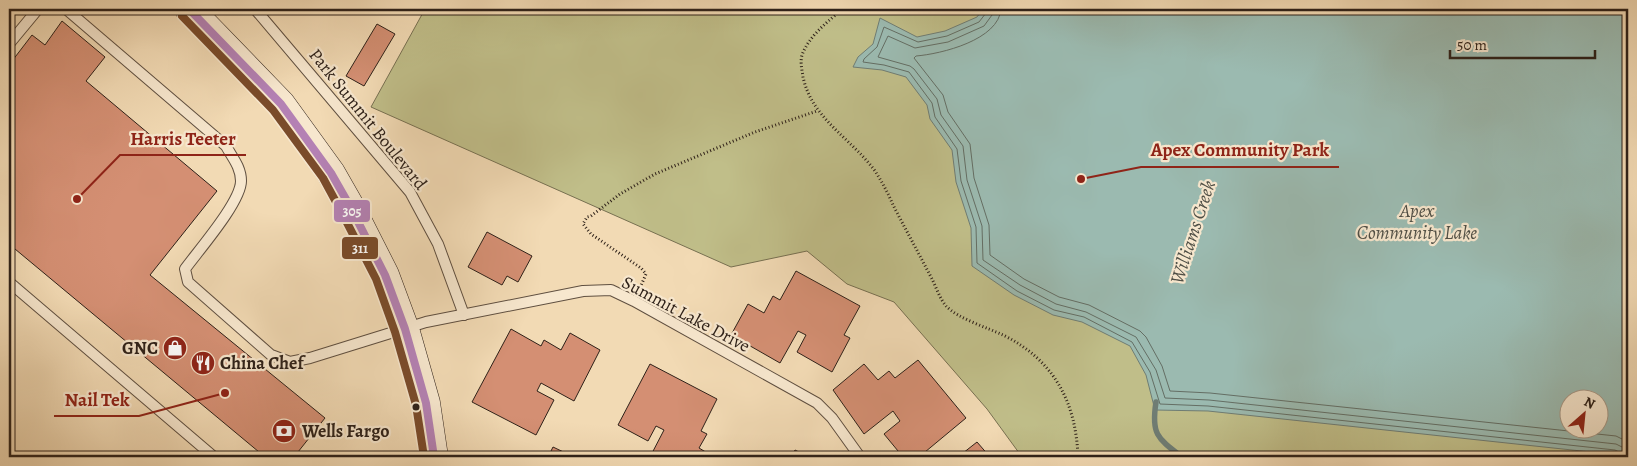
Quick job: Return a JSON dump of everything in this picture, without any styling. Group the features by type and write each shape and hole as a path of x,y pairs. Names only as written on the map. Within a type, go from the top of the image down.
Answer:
{"street":[{"path":"189,9 281,104 331,173 384,275 405,328 426,403 434,457"}],"lane":[{"path":"9,44 38,9"},
{"name":"Summit Lake Drive","path":"66,9 226,146 239,167 241,182 237,198 185,269 188,282 271,355 290,362 310,358 426,322 583,291 611,290 817,403 832,418 860,457"},
{"name":"Park Summit Boulevard","path":"255,9 410,192 438,244 464,314"},
{"path":"9,282 214,457"}],"path":[{"path":"843,9 820,29 802,56 801,67 806,91 817,110 874,170 888,193 946,306 970,321 1005,336 1030,352 1049,370 1063,391 1072,414 1078,457"},
{"path":"634,301 646,274 641,268 591,234 584,224 587,217 620,194 655,174 755,132 817,110"}],"shaded area":[{"name":"Apex Community Lake","path":"425,9 1628,9 1628,457 1022,457 987,409 894,302 847,284 807,251 731,267 371,107"}],"water":[{"name":"Apex Community Lake","path":"983,9 1628,9 1628,456 1208,411 1155,410 1146,375 1130,346 1082,322 1053,315 1014,295 972,266 971,228 956,182 952,150 930,119 927,105 906,77 882,70 853,67 858,57 873,44 880,18 917,37 945,31 977,17"}],"building":[{"path":"62,21 105,57 86,81 217,191 150,275 325,418 294,457 265,457 9,244 9,65 32,35 45,45"},
{"path":"377,24 395,34 364,86 346,76"},
{"path":"487,232 532,256 518,282 507,276 502,285 468,267"},
{"path":"796,271 860,306 844,335 850,338 832,372 797,352 806,335 798,331 780,363 731,335 748,304 764,313 773,296 780,300"},
{"path":"511,329 541,346 544,340 561,350 570,333 600,350 574,401 541,383 537,391 554,400 536,435 472,402"},
{"path":"918,360 966,418 919,457 903,457 884,434 900,421 893,411 864,434 833,390 864,364 878,380 889,371 895,378"},
{"path":"650,364 717,399 701,431 707,434 699,448 714,457 650,457 664,430 656,426 648,441 618,425"},
{"path":"977,442 990,457 958,457"},
{"path":"553,447 574,457 548,457"},
{"path":"795,450 809,457 791,457"}],"waterway":[{"name":"Williams Creek","path":"1156,402 1155,428 1161,440 1182,457"}],"transit line":[{"name":"305","path":"189,9 281,104 331,173 351,208 385,275 405,329 426,403 434,457"},
{"name":"311","path":"182,16 273,110 323,178 376,279 395,332 416,405 424,457"}],"place":[{"name":"Apex Community Park","path":"1081,179"},
{"name":"Harris Teeter","path":"77,199"},
{"name":"GNC","path":"175,348"},
{"name":"China Chef","path":"203,363"},
{"name":"Nail Tek","path":"225,393"},
{"name":"Wells Fargo","path":"284,431"}]}
